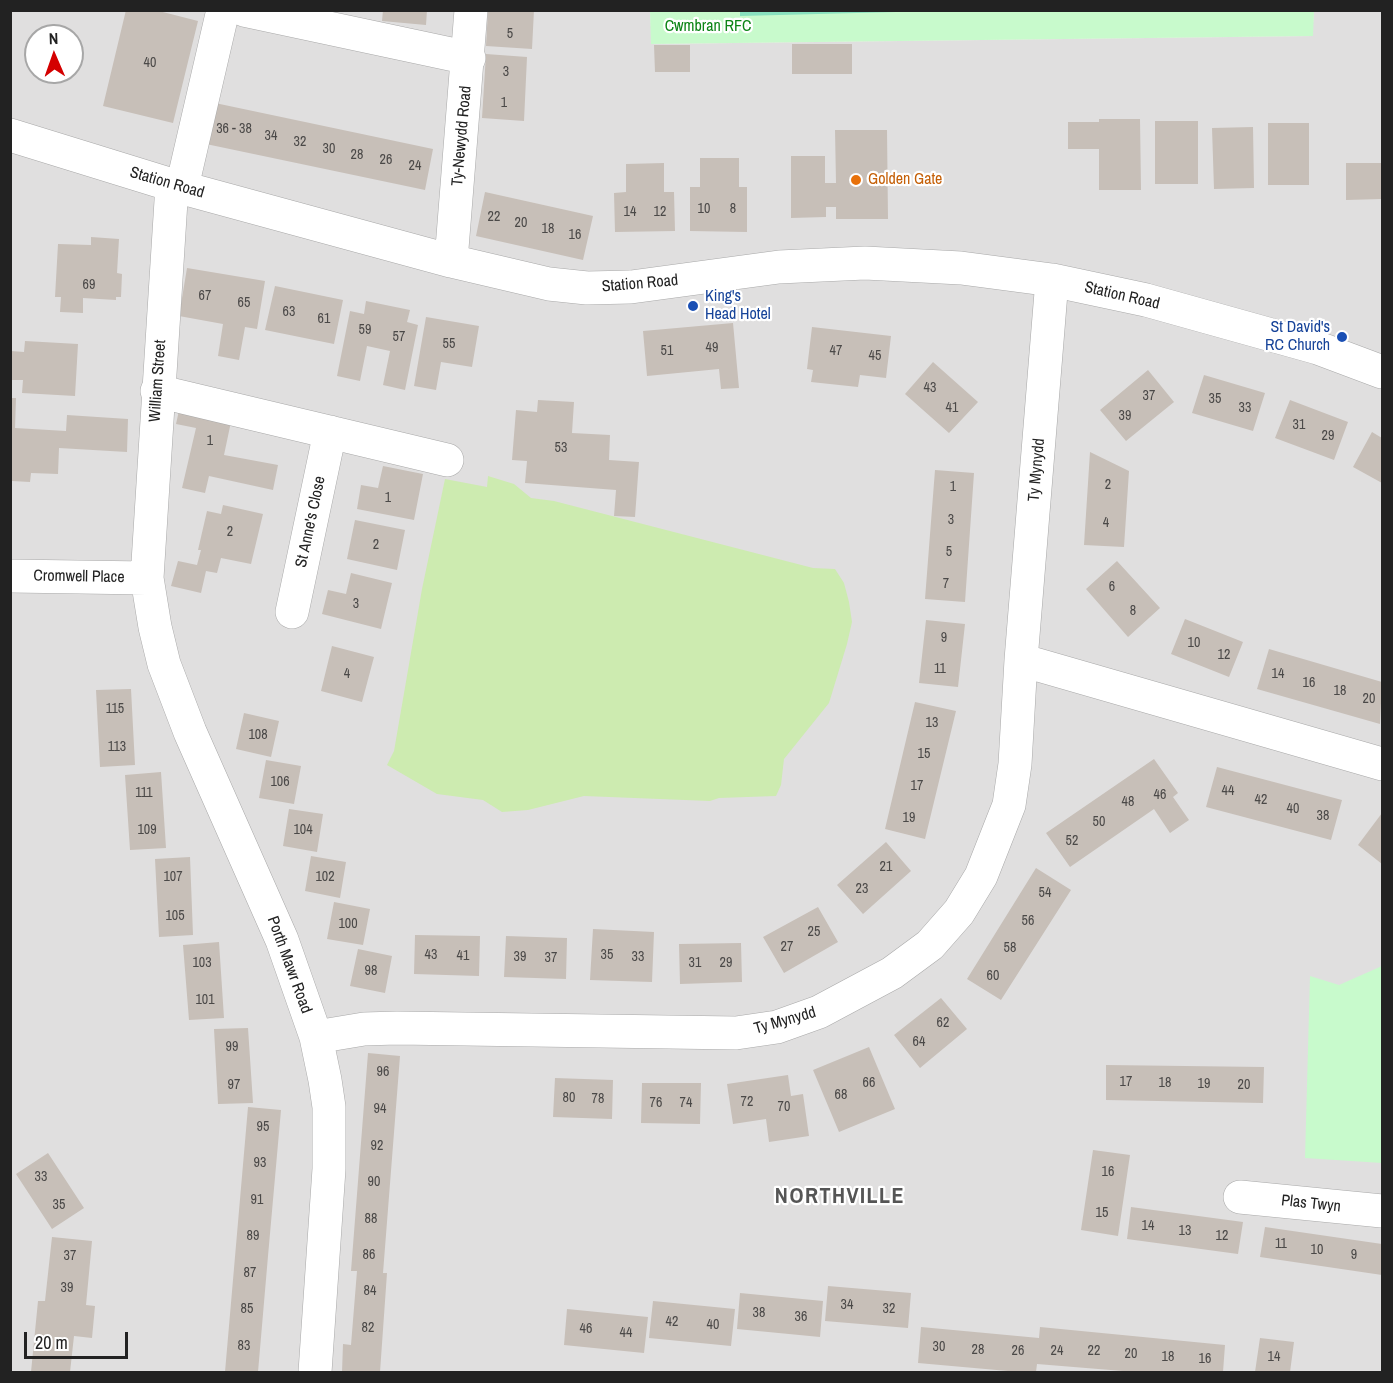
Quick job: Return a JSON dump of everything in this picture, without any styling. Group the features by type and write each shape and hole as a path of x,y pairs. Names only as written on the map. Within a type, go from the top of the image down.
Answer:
{"street":[{"name":"William Street","path":"147,578 157,391 177,186 223,10"},
{"path":"244,10 469,58"},
{"name":"Ty-Newydd Road","path":"451,261 469,58 471,10"},
{"name":"Station Road","path":"10,135 177,186 451,261 549,284 586,288 632,287 779,267 865,262 914,264 1052,280 1146,300 1318,348 1383,372"},
{"name":"Ty Mynydd","path":"315,1037 364,1029 397,1028 736,1034 777,1027 819,1012 892,973 930,945 959,912 981,876 1009,805 1015,764 1021,660 1052,280"},
{"path":"157,391 447,460"},
{"name":"St Anne's Close","path":"292,612 330,432"},
{"name":"Cromwell Place","path":"10,576 147,578"},
{"name":"Porth Mawr Road","path":"147,578 154,627 164,664 190,732 282,940 315,1037 325,1080 330,1136 315,1372"},
{"path":"1021,660 1383,764"},
{"name":"Plas Twyn","path":"1240,1197 1383,1211"}],"shaded area":[{"path":"10,11 650,11 652,44 1312,36 1314,11 1382,11 1382,1372 11,1372"}],"green space":[{"path":"740,10 935,10 935,11 740,16"},
{"name":"Cwmbran RFC","path":"650,11 1314,11 1313,36 651,44"},
{"path":"488,476 514,484 531,498 554,501 813,568 835,569 844,583 849,602 852,622 847,644 829,703 784,759 781,785 776,796 719,798 710,801 584,796 528,810 502,812 483,800 437,794 387,765 394,751 422,589 445,479 487,487"},
{"path":"1382,966 1382,1163 1305,1158 1310,976 1339,985"}],"building":[{"path":"126,10 155,10 198,21 173,123 103,106"},
{"path":"383,10 427,10 426,25 382,21"},
{"path":"488,10 534,10 532,49 486,46"},
{"path":"792,44 852,44 852,74 792,74"},
{"path":"654,45 690,45 690,72 655,72"},
{"path":"486,54 527,57 524,121 482,118"},
{"path":"215,103 433,149 425,190 206,144"},
{"path":"1099,119 1140,119 1141,190 1099,190 1099,149 1068,149 1068,122 1099,122"},
{"path":"1155,121 1198,121 1198,184 1155,184"},
{"path":"1268,123 1309,123 1309,185 1268,185"},
{"path":"1253,127 1254,188 1214,189 1212,128"},
{"path":"835,130 887,130 888,219 836,219 836,207 826,207 826,217 791,218 791,156 825,156 825,183 836,183"},
{"path":"700,158 739,158 739,187 747,187 747,232 690,231 690,187 700,187"},
{"path":"664,163 664,192 674,192 675,231 615,232 614,193 626,192 626,164"},
{"path":"1346,163 1382,163 1382,199 1346,200"},
{"path":"485,192 593,216 583,260 476,236"},
{"path":"91,237 119,239 117,273 122,274 121,297 116,297 116,300 83,298 83,313 60,312 61,297 55,297 58,244 91,245"},
{"path":"187,268 265,281 257,329 245,327 239,360 218,356 223,324 179,316"},
{"path":"275,286 343,300 334,344 265,330"},
{"path":"366,301 410,310 407,322 418,325 405,390 383,385 390,351 367,346 360,381 337,376 350,311 364,314"},
{"path":"426,317 479,326 472,367 441,362 436,390 414,386"},
{"path":"733,323 739,388 721,389 719,369 647,376 643,331"},
{"path":"812,327 891,336 886,378 860,375 858,387 811,382 813,370 807,369"},
{"path":"25,341 78,344 75,396 22,393 23,380 10,380 11,351 24,352"},
{"path":"933,362 978,402 949,433 905,394"},
{"path":"1148,370 1174,402 1126,441 1100,410"},
{"path":"1204,375 1265,393 1253,431 1192,413"},
{"path":"10,398 16,398 15,428 66,431 67,415 128,419 127,452 59,448 58,474 31,473 30,482 12,481"},
{"path":"538,400 574,402 572,433 610,435 609,460 639,462 635,517 614,516 616,490 525,483 527,461 512,460 516,410 537,412"},
{"path":"1290,400 1348,422 1334,460 1275,438"},
{"path":"180,406 232,417 224,455 278,465 273,490 209,476 205,493 182,488 196,428 176,424"},
{"path":"1372,432 1382,438 1382,483 1353,467"},
{"path":"1090,452 1129,471 1124,547 1084,545"},
{"path":"383,466 423,474 414,520 357,509 361,485 378,488"},
{"path":"935,470 974,473 965,602 925,599"},
{"path":"223,505 263,514 251,564 221,558 217,573 206,571 201,593 171,586 178,561 197,565 207,511 221,514"},
{"path":"355,520 405,530 397,570 347,559"},
{"path":"1117,561 1160,608 1128,637 1086,589"},
{"path":"351,573 392,583 381,629 322,614 328,590 346,594"},
{"path":"1185,619 1243,642 1229,677 1171,654"},
{"path":"926,620 965,624 958,687 919,683"},
{"path":"332,646 374,657 362,702 321,691"},
{"path":"1269,649 1382,682 1380,724 1257,689"},
{"path":"131,689 135,765 100,767 96,690"},
{"path":"915,702 956,711 925,839 885,829"},
{"path":"244,713 279,721 271,757 236,749"},
{"path":"1154,759 1178,793 1173,797 1189,820 1170,833 1154,809 1070,867 1046,833"},
{"path":"266,760 301,766 294,804 259,798"},
{"path":"1217,767 1342,800 1331,840 1206,807"},
{"path":"161,772 166,848 130,850 125,775"},
{"path":"289,809 323,814 317,852 283,846"},
{"path":"1382,813 1382,864 1358,845"},
{"path":"886,842 911,871 863,914 837,885"},
{"path":"311,856 346,862 340,898 305,891"},
{"path":"190,857 193,935 159,937 155,859"},
{"path":"1036,868 1071,890 1001,1000 967,979"},
{"path":"334,902 370,909 363,945 327,939"},
{"path":"818,907 838,942 784,973 763,937"},
{"path":"593,929 654,932 652,982 590,980"},
{"path":"415,935 480,936 479,976 414,974"},
{"path":"506,936 567,938 566,979 504,977"},
{"path":"219,942 224,1018 189,1020 183,945"},
{"path":"741,943 742,982 680,984 679,944"},
{"path":"358,949 392,956 385,993 350,986"},
{"path":"941,998 967,1029 920,1068 894,1035"},
{"path":"248,1028 253,1103 218,1104 214,1029"},
{"path":"869,1047 895,1109 839,1132 813,1070"},
{"path":"368,1053 400,1056 383,1273 387,1273 380,1372 342,1372 343,1344 351,1345 357,1271 351,1271"},
{"path":"1106,1065 1264,1067 1263,1103 1106,1100"},
{"path":"788,1075 791,1096 803,1094 809,1136 769,1142 766,1119 733,1124 727,1084"},
{"path":"555,1078 613,1080 612,1119 553,1117"},
{"path":"642,1083 701,1083 700,1124 641,1123"},
{"path":"248,1107 281,1110 258,1372 225,1372"},
{"path":"1093,1150 1130,1155 1118,1236 1081,1230"},
{"path":"48,1153 84,1208 52,1229 16,1174"},
{"path":"1131,1207 1243,1222 1238,1254 1127,1239"},
{"path":"1265,1227 1382,1244 1382,1275 1260,1257"},
{"path":"52,1237 92,1241 86,1305 95,1306 92,1338 74,1336 70,1372 31,1372 38,1301 45,1301"},
{"path":"828,1286 911,1293 908,1328 825,1321"},
{"path":"740,1293 823,1301 820,1337 737,1329"},
{"path":"653,1301 735,1309 731,1346 649,1338"},
{"path":"567,1309 648,1317 644,1353 564,1345"},
{"path":"921,1327 1039,1338 1040,1327 1225,1345 1223,1372 1135,1372 1037,1364 1036,1372 1019,1372 918,1363"},
{"path":"1260,1338 1294,1342 1290,1372 1255,1372"}],"place":[{"name":"Golden Gate","path":"856,180"},
{"name":"King's Head Hotel","path":"693,306"},
{"name":"St David's RC Church","path":"1342,337"}],"district":[{"name":"NORTHVILLE","path":"840,1197"}]}
